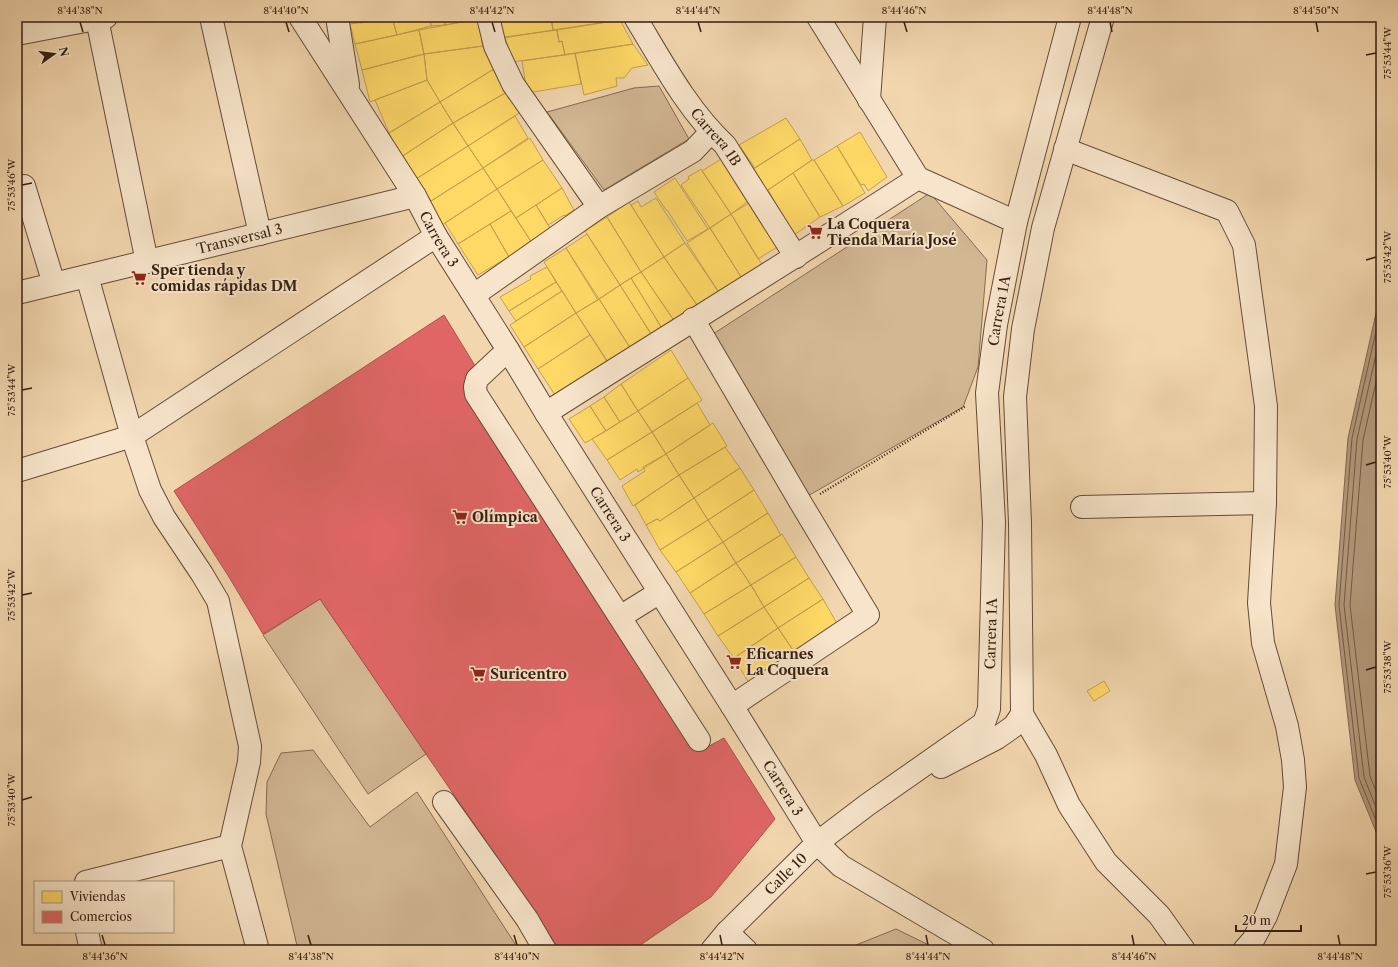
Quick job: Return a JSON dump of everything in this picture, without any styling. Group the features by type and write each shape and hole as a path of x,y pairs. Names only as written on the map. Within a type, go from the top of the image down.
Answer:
{"street":[{"path":"212,17 260,234"},
{"name":"Carrera 3","path":"300,17 414,196 436,236 546,413 817,843 841,866 983,950"},
{"path":"336,17 349,93"},
{"path":"488,17 495,46 513,84 599,207"},
{"name":"Carrera 1B","path":"635,17 675,82 711,132 725,146 796,257"},
{"path":"818,17 918,178 1016,222"},
{"path":"869,100 875,17"},
{"name":"Carrera 1A","path":"867,805 984,723 989,709 994,522 987,393 996,325 1016,222 1070,17"},
{"name":"Carrera 1A","path":"1022,714 1020,523 1015,397 1023,328 1043,228 1103,17"},
{"path":"17,34 102,18 147,262"},
{"path":"474,295 599,207 693,151 711,132"},
{"path":"1065,149 1226,211 1244,245 1266,406 1265,503 1259,602 1265,650 1287,726 1293,760 1295,787 1286,864 1266,916 1253,940 1244,950"},
{"path":"546,413 693,319 796,257 918,178"},
{"path":"24,186 54,284"},
{"name":"Transversal 3","path":"17,293 414,196"},
{"path":"17,471 132,436 436,236"},
{"path":"87,276 132,436 150,490 164,517 218,601 250,746 249,762 230,846 258,950"},
{"path":"693,319 868,615 732,706"},
{"path":"508,350 477,379 475,387 476,394 699,740"},
{"path":"1082,507 1265,503"},
{"path":"620,617 660,592"},
{"path":"867,805 997,738 1014,726 1022,714 1046,754 1069,805 1106,862 1159,915 1184,950"},
{"path":"444,802 527,919 545,950"},
{"name":"Calle 10","path":"712,950 727,932 817,843 867,805"},
{"path":"90,881 230,846"},
{"path":"727,932 746,950"},
{"path":"87,933 91,950"}],"path":[{"path":"802,505 987,393"}],"shaded area":[{"path":"659,86 689,139 604,190 547,112 634,88"},
{"path":"930,193 987,260 978,367 963,407 806,497 710,336"},
{"path":"320,599 426,754 368,794 263,635"},
{"path":"313,750 370,827 417,792 519,950 298,950 266,814 267,782 281,753"},
{"path":"896,929 939,950 846,950 851,947"}],"water":[{"path":"1381,291 1381,844 1355,780 1335,605 1348,438"}],"building: Viviendas":[{"path":"359,17 392,17 392,18 360,23"},
{"path":"392,17 430,17 431,26 397,35"},
{"path":"430,17 444,17 445,25 431,26"},
{"path":"444,17 475,17 476,19 445,25"},
{"path":"500,17 551,17 553,30 503,38"},
{"path":"551,17 619,17 620,20 553,30"},
{"path":"392,18 397,35 355,44 350,24"},
{"path":"478,19 483,46 424,54 419,30"},
{"path":"620,20 633,44 565,55 562,41 559,42 557,30"},
{"path":"419,30 424,54 362,70 355,44"},
{"path":"557,30 559,42 562,41 565,55 512,62 505,37"},
{"path":"633,44 648,65 632,68 624,78 616,78 617,86 584,95 575,53"},
{"path":"483,46 494,69 440,102 427,80 424,54"},
{"path":"575,53 581,84 527,93 522,61"},
{"path":"424,54 427,80 370,102 362,70"},
{"path":"494,69 507,92 453,123 440,102"},
{"path":"427,80 440,102 389,133 375,100"},
{"path":"507,92 522,111 468,146 453,123"},
{"path":"440,102 453,123 401,157 389,133"},
{"path":"515,116 528,138 483,168 468,146"},
{"path":"786,118 800,139 755,168 739,145"},
{"path":"453,123 468,146 416,179 401,157"},
{"path":"860,132 887,177 868,191 864,184 861,185 837,146"},
{"path":"530,138 543,160 497,189 483,168"},
{"path":"800,139 812,160 768,190 762,190 750,171"},
{"path":"468,146 483,168 431,201 416,179"},
{"path":"837,146 865,193 843,206 814,160"},
{"path":"721,159 751,199 731,214 702,171"},
{"path":"543,160 562,188 516,218 497,189"},
{"path":"814,160 843,206 820,217 793,173"},
{"path":"483,168 497,189 442,225 428,203"},
{"path":"701,169 731,214 710,228 681,185 689,179 688,177"},
{"path":"793,173 820,217 794,235 768,190"},
{"path":"675,178 708,229 687,241 654,192"},
{"path":"562,188 574,210 548,225 536,205"},
{"path":"497,189 511,211 458,244 445,223"},
{"path":"656,198 685,243 664,257 631,205 638,201 641,207"},
{"path":"754,200 782,244 758,259 731,214"},
{"path":"629,202 664,257 641,272 607,217"},
{"path":"536,205 552,231 532,243 516,218"},
{"path":"511,211 532,243 509,257 490,224"},
{"path":"731,214 763,266 743,280 710,228"},
{"path":"607,217 641,272 620,285 585,231"},
{"path":"490,224 509,257 478,275 458,244"},
{"path":"710,228 743,280 720,294 687,243"},
{"path":"587,234 620,285 599,299 566,248"},
{"path":"685,243 720,294 699,308 664,257"},
{"path":"566,248 598,300 576,313 544,262"},
{"path":"664,257 699,308 675,322 641,272"},
{"path":"547,267 556,282 509,311 500,297 531,279 530,276"},
{"path":"641,272 675,322 663,330 631,278"},
{"path":"631,278 663,330 653,337 620,285"},
{"path":"556,282 562,291 516,321 509,311"},
{"path":"620,285 653,337 631,349 599,299"},
{"path":"562,291 576,313 524,347 510,325"},
{"path":"599,299 632,351 610,365 576,313"},
{"path":"576,313 590,335 538,369 524,347"},
{"path":"590,335 608,363 555,395 538,369"},
{"path":"671,350 688,378 638,411 621,384"},
{"path":"688,378 702,400 652,432 638,411"},
{"path":"621,384 638,411 620,422 604,397"},
{"path":"604,397 620,422 606,431 590,406"},
{"path":"697,403 710,425 666,454 652,432"},
{"path":"590,406 606,431 585,443 569,419"},
{"path":"638,411 652,432 607,460 592,439"},
{"path":"713,423 727,446 679,475 666,454"},
{"path":"652,432 666,454 638,472 637,469 620,480 607,460"},
{"path":"725,447 740,468 694,498 679,475"},
{"path":"666,454 679,475 633,506 622,486 645,471 643,467"},
{"path":"740,468 754,490 708,520 694,498"},
{"path":"679,475 694,498 660,521 657,519 646,525 635,505"},
{"path":"754,490 768,513 723,542 708,520"},
{"path":"694,498 708,520 660,550 646,525 657,519 660,521"},
{"path":"768,513 781,535 736,563 723,542"},
{"path":"708,520 723,542 676,572 660,550"},
{"path":"782,534 796,557 751,585 736,563"},
{"path":"723,542 736,563 690,593 676,572"},
{"path":"796,557 809,578 764,607 751,585"},
{"path":"736,563 751,585 704,614 690,593"},
{"path":"809,578 823,599 778,628 764,607"},
{"path":"751,585 764,607 718,636 704,614"},
{"path":"823,599 839,627 795,653 778,628"},
{"path":"764,607 778,628 734,658 718,636"},
{"path":"778,628 795,653 749,683 734,658"},
{"path":"1104,681 1110,691 1094,701 1087,691"}],"building: Comercios":[{"path":"444,315 477,369 465,388 617,621 698,752 724,738 775,819 711,897 633,950 560,950 320,599 263,634 229,577 174,491"}],"place":[{"name":"La Coquera Tienda María José","path":"815,232"},
{"name":"Sper tienda y comidas rápidas DM","path":"139,278"},
{"name":"Olímpica","path":"460,517"},
{"name":"Eficarnes La Coquera","path":"734,662"},
{"name":"Suricentro","path":"478,674"}]}
